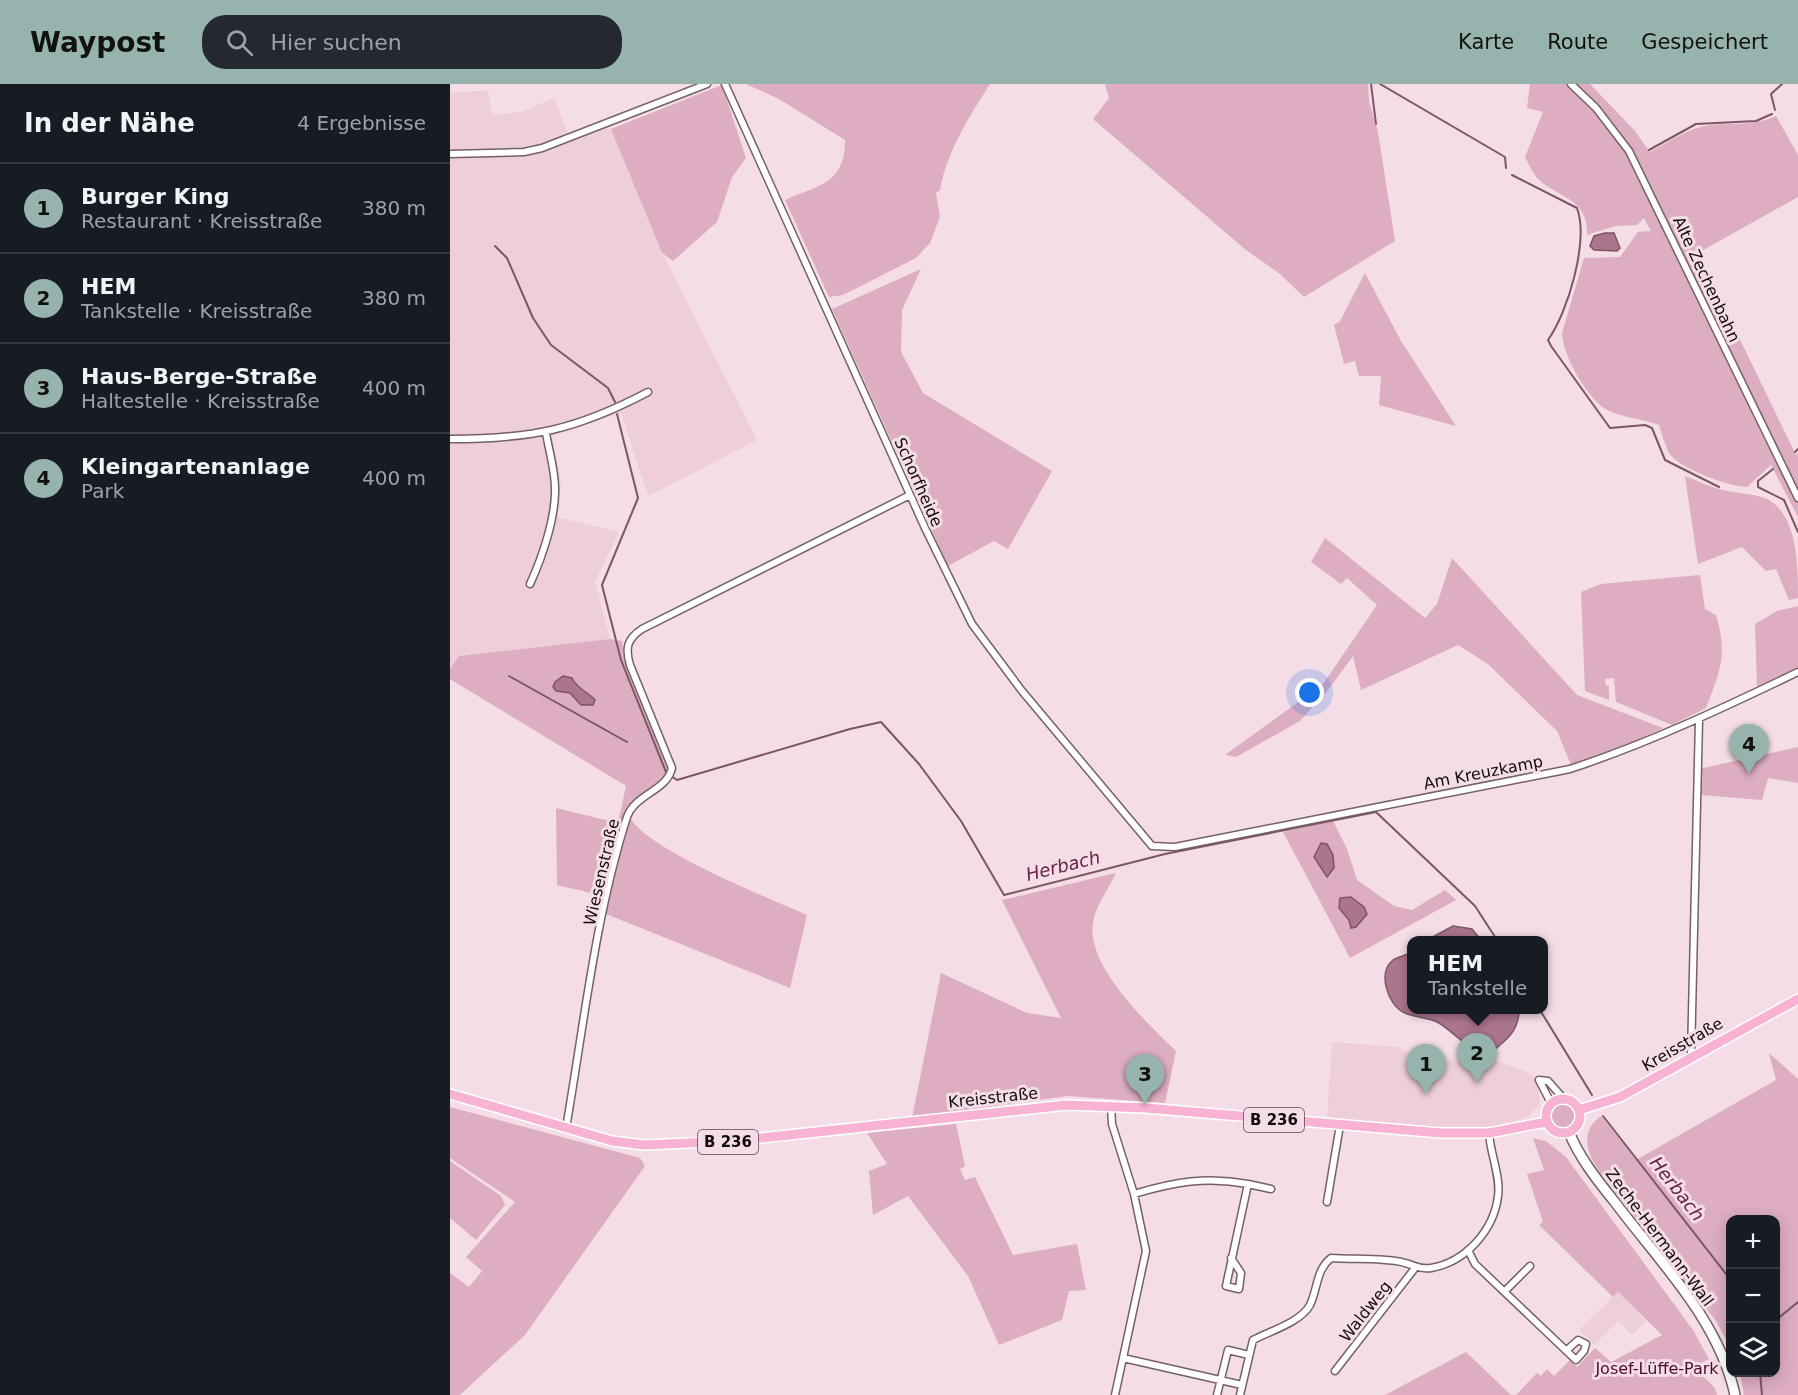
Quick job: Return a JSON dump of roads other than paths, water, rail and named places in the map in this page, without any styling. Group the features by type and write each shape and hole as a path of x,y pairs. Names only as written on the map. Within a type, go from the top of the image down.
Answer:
{"main road":[{"name":"Kreisstraße","path":"1580,1110 1620,1097 1798,999"},
{"name":"Kreisstraße","path":"450,1094 566,1128 631,1144 690,1145 1040,1107 1112,1106 1441,1133 1489,1133 1546,1122"},
{"path":"1563,1098 1573,1101 1580,1110 1579,1123 1569,1132 1556,1132 1546,1122 1547,1108 1551,1103 1563,1098"}],"street":[{"path":"450,154 524,152 542,148 707,84"},
{"name":"Schorfheide","path":"725,84 910,495 972,624 1022,692 1144,839 1157,848"},
{"name":"Alte Zechenbahn","path":"1571,84 1596,108 1629,151 1798,498"},
{"path":"450,439 504,438 546,433 571,427 648,392"},
{"path":"531,584 541,561 555,499 555,478 546,433"},
{"name":"Wiesenstraße","path":"566,1128 602,923 626,822 634,803 665,781 672,768 630,665 627,649 630,638 669,615 910,495"},
{"name":"Am Kreuzkamp","path":"1157,848 1175,847 1570,769 1625,751 1699,720 1798,672"},
{"path":"1691,1056 1699,720"},
{"path":"1551,1103 1539,1080 1548,1081 1563,1098"},
{"path":"1112,1106 1112,1124 1134,1194 1146,1251 1114,1395"},
{"path":"1327,1202 1340,1125"},
{"name":"Zeche-Hermann-Wall","path":"1569,1132 1600,1183 1692,1303 1712,1334 1725,1361 1735,1395"},
{"name":"Waldweg","path":"1249,1354 1253,1340 1302,1315 1310,1305 1322,1265 1331,1258 1404,1262 1415,1268 1432,1268 1443,1265 1468,1250 1486,1232 1499,1193 1489,1133"},
{"path":"1134,1194 1191,1179 1210,1178 1271,1189"},
{"path":"1232,1258 1241,1273 1239,1289 1226,1286 1232,1258 1248,1184"},
{"path":"1468,1250 1475,1264 1567,1350"},
{"path":"1505,1291 1530,1266"},
{"name":"Waldweg","path":"1335,1371 1415,1268"},
{"path":"1217,1395 1228,1350 1249,1354 1240,1395"},
{"path":"1123,1358 1242,1385"}],"waterway":[{"path":"1371,84 1376,124"},
{"path":"1380,84 1505,157 1506,168"},
{"path":"1775,110 1771,94 1782,84"},
{"path":"1649,150 1696,124 1756,121 1772,114"},
{"path":"1512,175 1577,208 1580,222 1578,257 1563,312 1548,340 1551,346 1610,428 1645,425 1652,428 1665,460 1719,487"},
{"path":"495,246 507,258 533,318 551,345 608,388 615,402"},
{"path":"617,414 638,498 602,585 621,660 666,772"},
{"path":"1795,452 1798,449"},
{"path":"1773,469 1758,481 1758,487 1784,500 1798,532"},
{"path":"509,676 627,742"},
{"name":"Herbach","path":"671,776 677,780 881,722 919,764 961,821 1004,895 1165,854 1376,812 1475,906 1494,936"},
{"name":"Herbach","path":"1542,1014 1592,1095"},
{"name":"Herbach","path":"1603,1116 1726,1274"},
{"path":"1780,1317 1798,1302"},
{"path":"1760,1377 1762,1395"}],"place":[{"name":"Kleingartenanlage","path":"1749,774"},
{"name":"HEM","path":"1477,1083"},
{"name":"Burger King","path":"1426,1094"},
{"name":"Haus-Berge-Straße","path":"1145,1104"}],"park label":[{"name":"Josef-Lüffe-Park","path":"1657,1368"}]}
